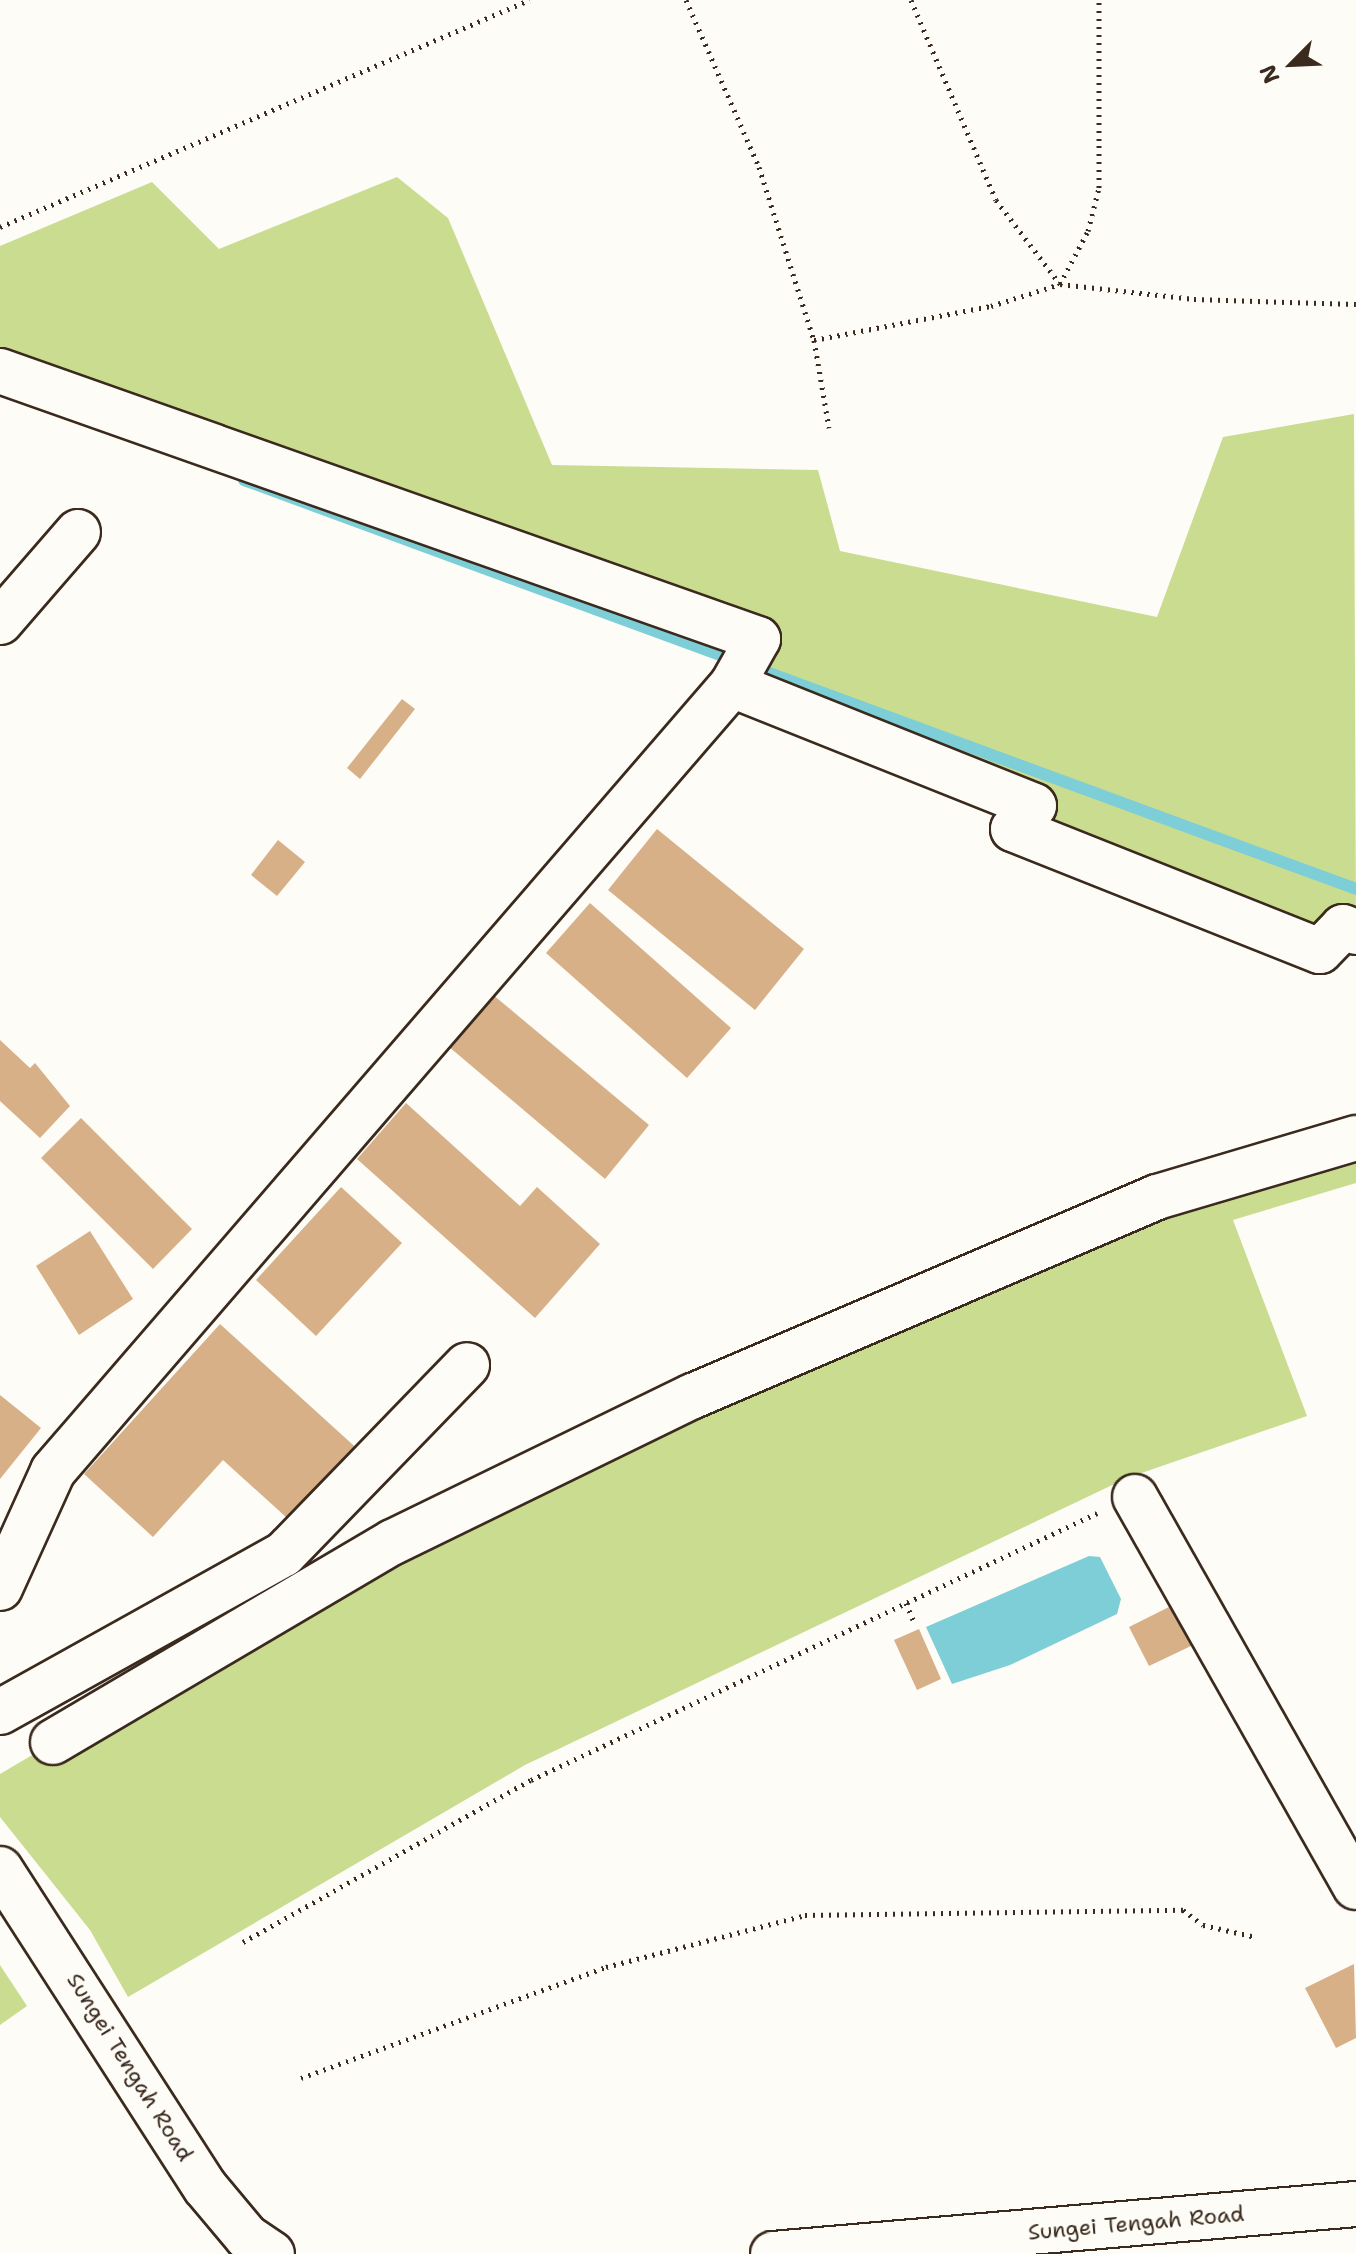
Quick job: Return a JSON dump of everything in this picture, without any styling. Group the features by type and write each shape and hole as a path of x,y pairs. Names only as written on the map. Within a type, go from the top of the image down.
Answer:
{"street":[{"path":"0,371 758,639 732,685 53,1471 0,1588"},
{"path":"0,622 78,532"},
{"path":"732,685 1034,806 1013,829 1320,951 1343,927 1356,932"},
{"path":"53,1742 393,1542 693,1396 1157,1197 1356,1138"},
{"path":"0,1712 284,1554 467,1365"},
{"path":"1135,1497 1356,1887"},
{"name":"Sungei Tengah Road","path":"0,1869 205,2187 247,2237 272,2254"},
{"name":"Sungei Tengah Road","path":"773,2254 948,2246 1356,2204"}],"path":[{"path":"0,227 529,0"},
{"path":"686,0 759,167 814,340 829,428"},
{"path":"911,0 996,200 1060,284"},
{"path":"1060,284 1088,231 1099,188 1099,0"},
{"path":"814,340 991,306 1060,284 1194,299 1356,304"},
{"path":"243,1942 531,1780 1135,1497"},
{"path":"906,1603 915,1624"},
{"path":"301,2078 606,1967 805,1915 1183,1910 1203,1925 1256,1937"}],"green space":[{"path":"397,177 448,218 552,465 818,470 840,551 1157,617 1223,437 1354,414 1356,932 1320,951 1013,829 1033,807 732,685 758,640 0,371 0,246 152,182 219,249"},
{"path":"1356,1138 1356,1183 1233,1220 1307,1416 1127,1478 525,1765 128,1997 90,1930 0,1817 0,1774 393,1542 693,1396"},
{"path":"0,1965 27,2006 0,2025"}],"water":[{"path":"1089,1556 1100,1557 1121,1599 1117,1614 1010,1665 952,1684 926,1627"}],"building":[{"path":"402,699 415,709 360,779 347,768"},
{"path":"657,829 804,949 755,1010 608,890"},
{"path":"278,840 305,862 277,896 251,875"},
{"path":"590,903 731,1028 687,1078 546,953"},
{"path":"492,994 649,1125 605,1179 448,1046"},
{"path":"0,1040 30,1068 35,1063 70,1106 40,1138 0,1101"},
{"path":"406,1103 520,1206 537,1187 600,1244 535,1318 357,1159"},
{"path":"81,1118 192,1229 153,1269 41,1158"},
{"path":"341,1187 402,1243 316,1336 256,1280"},
{"path":"90,1231 133,1299 79,1335 36,1266"},
{"path":"220,1324 363,1454 297,1527 223,1460 153,1537 84,1474"},
{"path":"0,1395 41,1428 0,1479"},
{"path":"1171,1606 1191,1646 1149,1666 1129,1627"},
{"path":"919,1629 941,1679 917,1690 894,1640"},
{"path":"1354,1964 1356,2038 1336,2048 1305,1988"}],"waterway":[{"path":"244,480 1356,889"}]}
